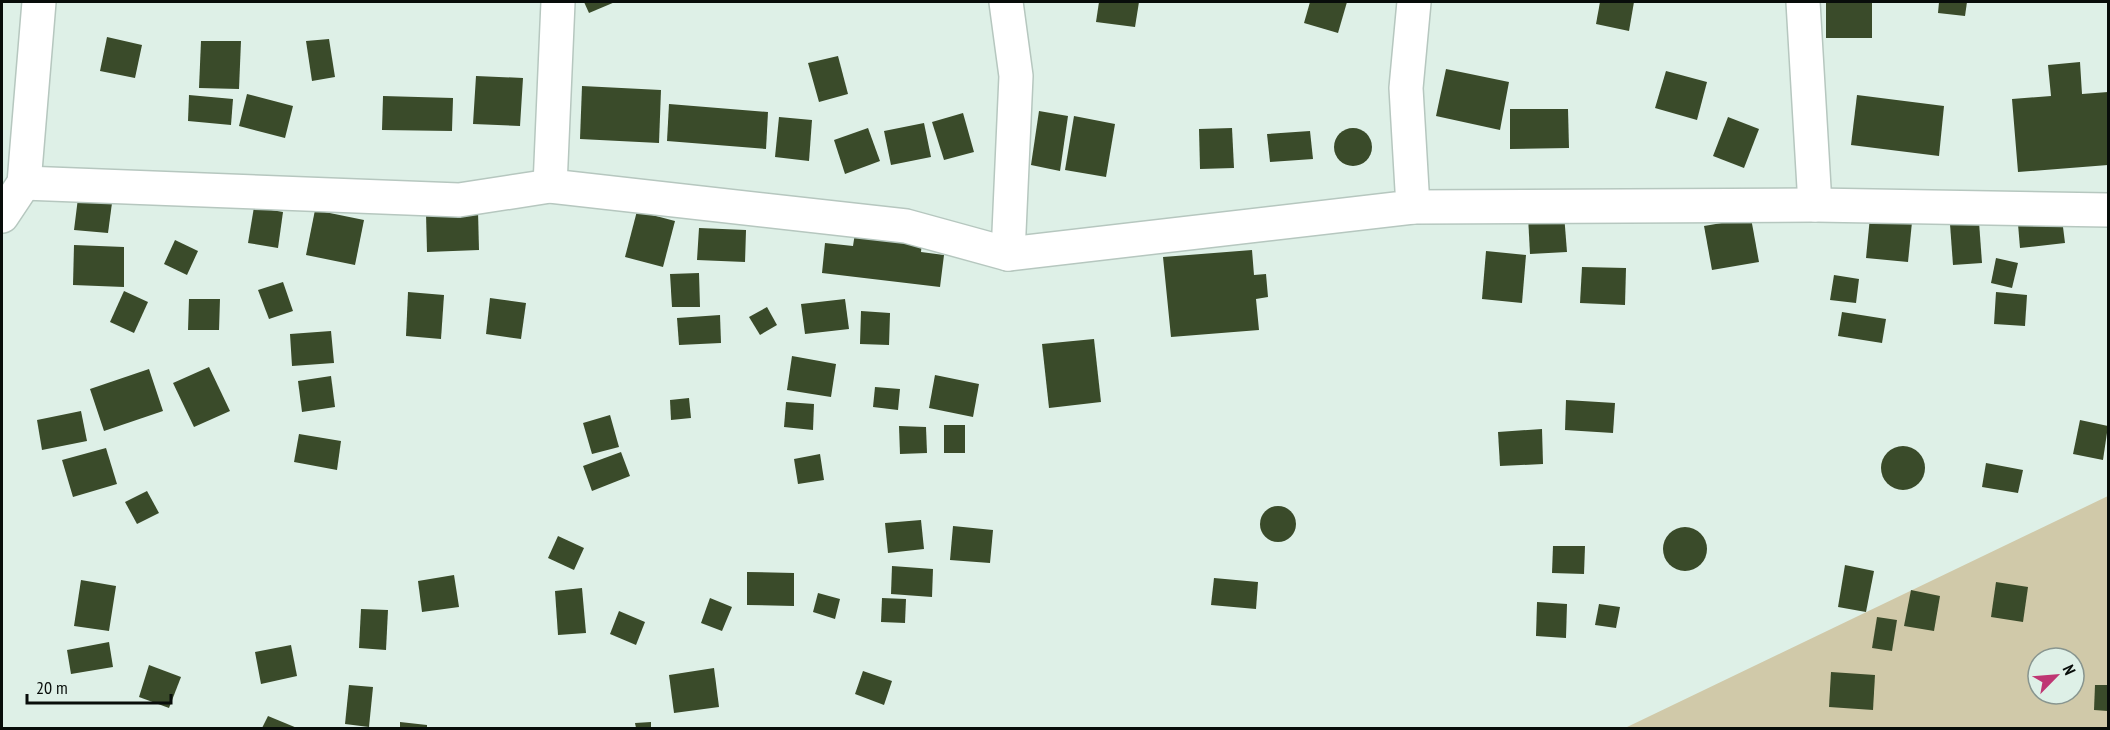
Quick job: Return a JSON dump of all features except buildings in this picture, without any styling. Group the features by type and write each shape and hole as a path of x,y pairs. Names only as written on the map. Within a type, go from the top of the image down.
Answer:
{"street":[{"path":"2,216 24,183 39,2"},
{"path":"550,186 558,2"},
{"path":"1006,2 1016,76 1008,254"},
{"path":"1413,207 1406,88 1414,2"},
{"path":"1803,2 1815,205"},
{"path":"24,183 459,200 550,186 906,226 1008,254 1413,207 1815,205 2109,210"}],"shaded area":[{"path":"2108,496 2108,728 1625,728"}]}
